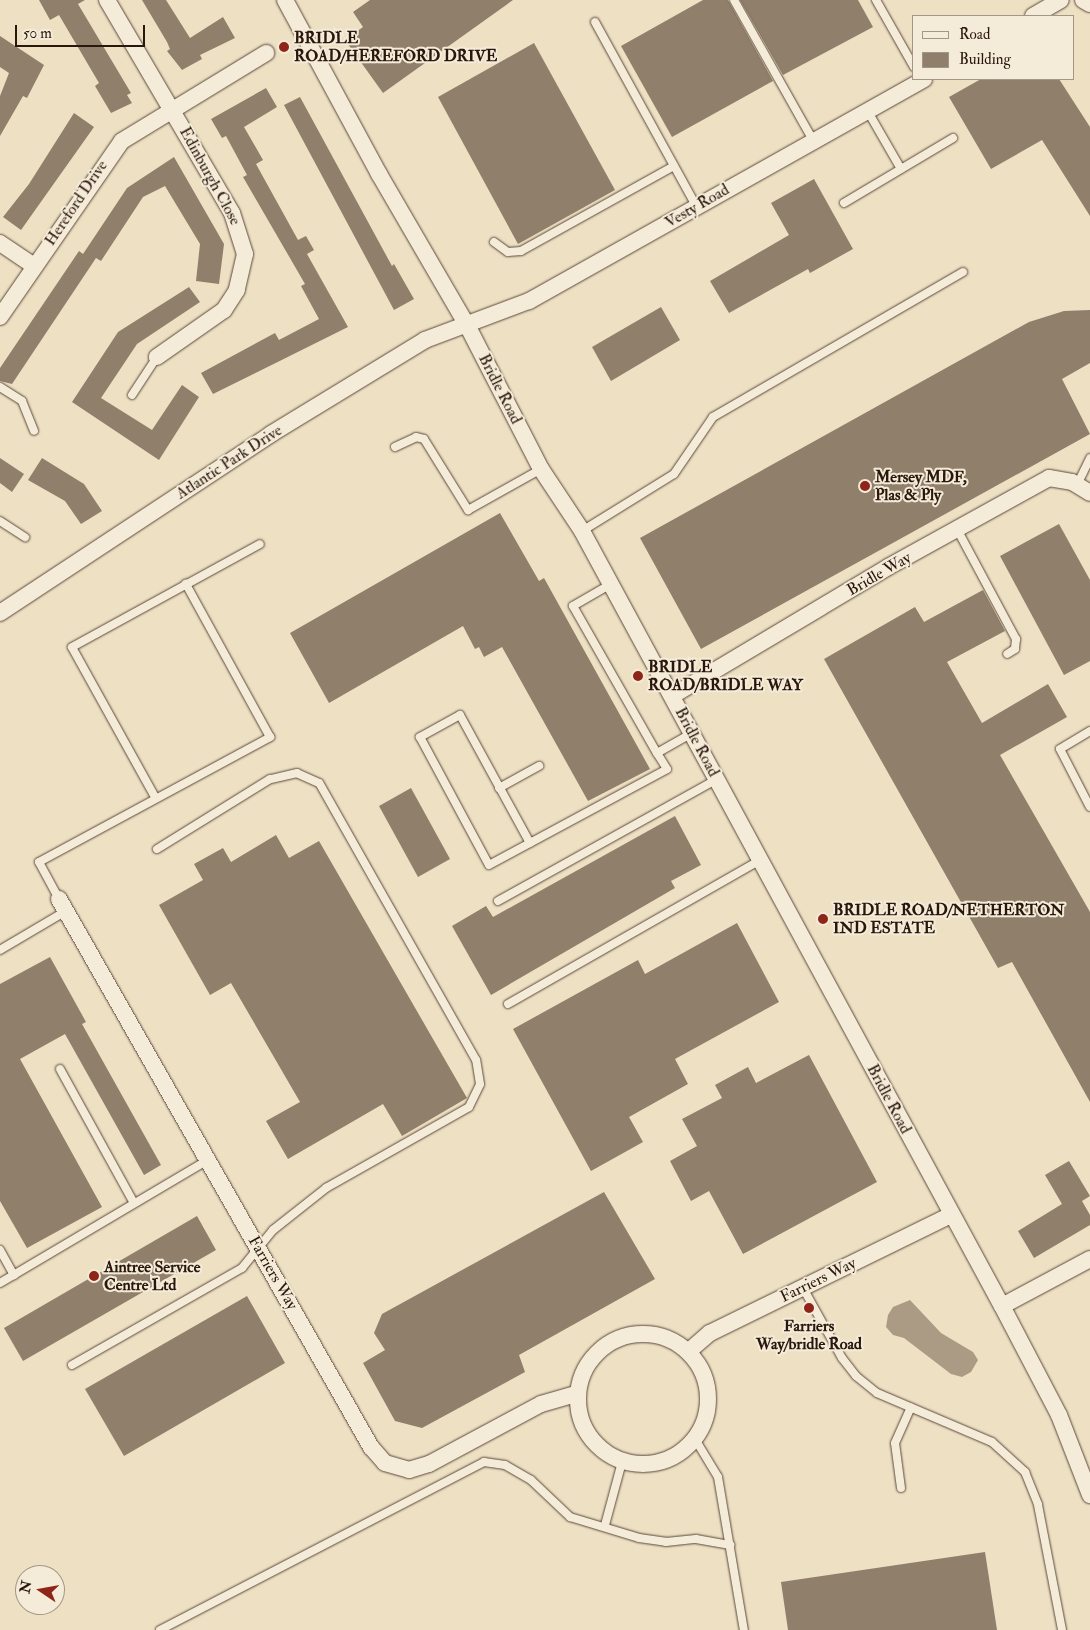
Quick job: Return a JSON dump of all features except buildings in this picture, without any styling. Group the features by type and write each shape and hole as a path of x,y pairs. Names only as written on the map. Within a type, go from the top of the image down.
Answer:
{"street":[{"path":"107,0 171,108"},
{"name":"Bridle Road","path":"285,0 379,174 466,325 541,469 582,531 1002,1306 1059,1415 1090,1495"},
{"path":"1034,15 1061,0"},
{"path":"1083,0 1090,4"},
{"name":"Hereford Drive","path":"0,317 107,158 133,131 266,53"},
{"name":"Vesty Road","path":"466,325 529,301 867,110 914,80"},
{"name":"Edinburgh Close","path":"157,357 224,310 237,290 245,254 232,213 171,108"},
{"path":"0,243 34,266"},
{"name":"Atlantic Park Drive","path":"0,613 280,429 425,340 466,325"},
{"name":"Bridle Way","path":"672,696 888,567 958,531 1049,478 1084,489"},
{"name":"Farriers Way","path":"63,905 371,1447 385,1463 409,1470 429,1464 541,1404 577,1394"},
{"name":"Farriers Way","path":"689,1351 710,1333 951,1215"},
{"path":"1002,1306 1090,1259"},
{"path":"634,1333 656,1334 689,1351 702,1371 708,1388 708,1409 695,1439 671,1458 648,1465 622,1462 600,1450 589,1437 578,1414 577,1394 584,1368 599,1349 612,1340 634,1333"}],"lane":[{"path":"734,0 813,140"},
{"path":"876,0 912,62"},
{"path":"596,22 696,206"},
{"path":"867,110 901,169"},
{"path":"844,203 953,138"},
{"path":"494,242 508,252 521,251 674,166"},
{"path":"582,531 674,474 713,417 964,272"},
{"path":"132,395 157,357"},
{"path":"0,387 22,401 34,431"},
{"path":"395,447 416,437 424,439 468,510 541,469"},
{"path":"1084,489 1090,458"},
{"path":"0,520 25,537"},
{"path":"958,531 1016,640 1015,649 1006,654"},
{"path":"155,798 72,647 260,544"},
{"path":"0,950 63,905 38,862 270,736 186,584"},
{"path":"530,843 460,715 420,737 489,865 530,843 667,769 573,606 611,584"},
{"path":"1090,731 1060,749 1090,807"},
{"path":"657,753 692,733"},
{"path":"500,788 539,766"},
{"path":"72,1365 242,1268 260,1251 273,1230 326,1188 469,1107 480,1084 476,1060 318,783 297,772 270,779 158,849"},
{"path":"498,901 717,779"},
{"path":"508,1004 760,860"},
{"path":"60,1069 134,1204"},
{"path":"0,1283 208,1160"},
{"path":"0,1250 14,1275"},
{"path":"803,1288 842,1358 856,1376 877,1393 992,1442 1025,1472 1038,1505 1062,1630"},
{"path":"902,1488 895,1443 911,1408"},
{"path":"695,1439 718,1477 744,1630"},
{"path":"160,1630 484,1462 505,1465 531,1480 570,1517 606,1525 638,1538 666,1542 696,1539 730,1545"},
{"path":"606,1525 622,1462"}],"shaded area":[{"path":"910,1300 941,1333 973,1352 978,1360 971,1372 962,1377 951,1374 904,1338 893,1335 886,1327 888,1315 893,1307"}],"place":[{"name":"BRIDLE ROAD/HEREFORD DRIVE","path":"284,47"},
{"name":"Mersey MDF, Plas & Ply","path":"865,486"},
{"name":"BRIDLE ROAD/BRIDLE WAY","path":"638,676"},
{"name":"BRIDLE ROAD/NETHERTON IND ESTATE","path":"823,919"},
{"name":"Aintree Service Centre Ltd","path":"94,1276"},
{"name":"Farriers Way/bridle Road","path":"809,1308"}]}
